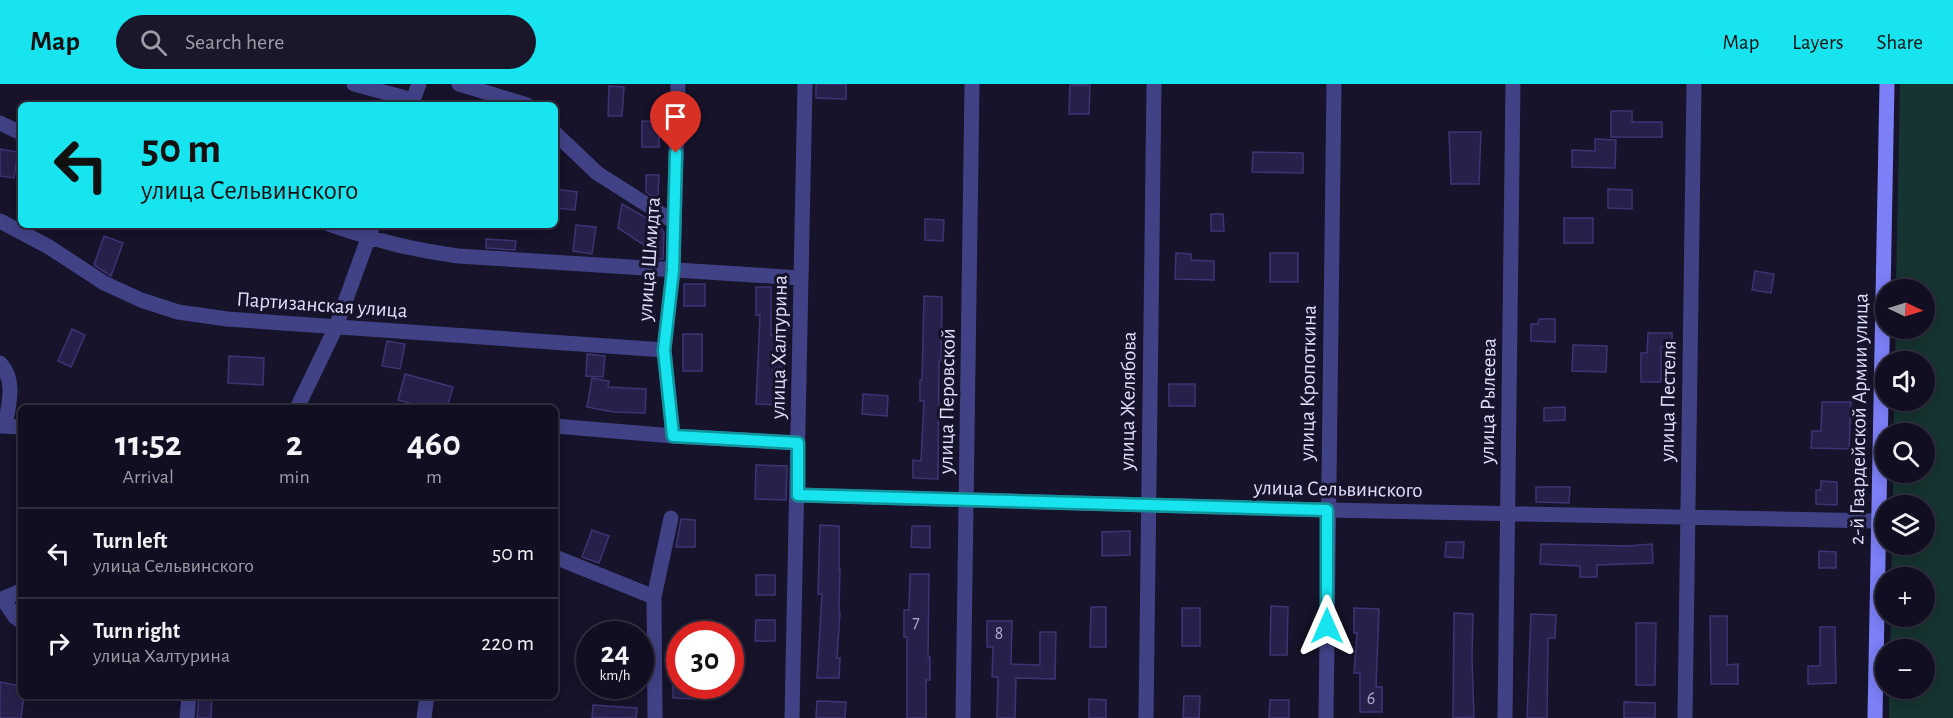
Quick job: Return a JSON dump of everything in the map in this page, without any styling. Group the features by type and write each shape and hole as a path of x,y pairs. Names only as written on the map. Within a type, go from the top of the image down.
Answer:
{"main road":[{"name":"2-й Гвардейской Армии улица","path":"1879,495 1887,84"},
{"name":"2-й Гвардейской Армии улица","path":"1875,718 1877,555"}],"street":[{"path":"354,84 409,102"},
{"path":"412,102 419,84"},
{"path":"459,84 517,102"},
{"name":"улица Шмидта","path":"673,436 664,350 673,270 678,84"},
{"name":"улица Халтурина","path":"792,718 805,84"},
{"name":"улица Перовской","path":"963,718 972,84"},
{"name":"улица Желябова","path":"1146,718 1154,84"},
{"name":"улица Кропоткина","path":"1326,718 1334,84"},
{"name":"улица Рылеева","path":"1505,718 1513,84"},
{"name":"улица Пестеля","path":"1685,718 1694,84"},
{"path":"0,123 18,132"},
{"path":"558,135 597,173 674,222"},
{"name":"Партизанская улица","path":"0,221 49,247 104,282 141,300 178,312 227,319 664,350"},
{"path":"351,228 371,231 417,251 458,256 801,278"},
{"path":"298,405 336,327 371,231"},
{"path":"0,363 9,372 9,427"},
{"path":"558,426 798,443"},
{"name":"улица Сельвинского","path":"798,495 1327,510 1875,521"},
{"path":"655,718 654,597 671,518"},
{"path":"558,558 654,597"},
{"path":"18,592 2,600 18,619"},
{"path":"187,718 189,699"},
{"path":"424,718 427,699"}],"green space":[{"path":"1900,84 1953,84 1953,718 1889,718 1889,699 1935,699 1935,639 1890,639 1891,627 1935,627 1935,567 1891,567 1892,555 1935,555 1935,495 1893,495 1893,483 1935,483 1935,423 1894,423 1894,411 1935,411 1935,351 1895,351 1896,339 1935,339 1935,279 1896,279"}],"building":[{"path":"816,84 846,84 846,99 816,98"},
{"path":"1070,85 1090,85 1089,114 1069,114"},
{"path":"609,86 624,87 622,116 608,116"},
{"path":"1611,111 1632,111 1632,122 1662,122 1662,137 1611,137"},
{"path":"642,121 659,122 659,147 642,147"},
{"path":"1449,132 1481,132 1479,184 1451,184"},
{"path":"1595,139 1616,140 1615,168 1572,167 1572,150 1595,151"},
{"path":"0,149 18,152 14,178 0,176"},
{"path":"1253,152 1303,153 1303,173 1252,172"},
{"path":"646,175 659,175 658,196 651,196 646,192"},
{"path":"558,189 577,192 575,210 558,208"},
{"path":"1608,189 1632,190 1632,209 1608,208"},
{"path":"622,204 660,226 664,233 663,259 653,259 644,252 644,245 618,228"},
{"path":"1211,214 1223,214 1224,231 1211,231"},
{"path":"1564,218 1593,218 1593,243 1564,243"},
{"path":"925,219 944,220 943,241 925,240"},
{"path":"576,225 596,227 592,254 573,251"},
{"path":"104,236 123,243 111,276 94,265"},
{"path":"486,239 516,241 515,250 486,248"},
{"path":"1176,253 1191,254 1191,260 1214,261 1214,280 1175,279"},
{"path":"1270,253 1298,253 1298,282 1270,282"},
{"path":"1755,271 1774,274 1771,293 1752,290"},
{"path":"684,284 705,284 705,306 684,306"},
{"path":"756,287 771,287 771,335 783,335 780,405 756,404 760,315 756,315"},
{"path":"924,296 942,297 938,479 913,478 913,460 921,461 924,401 920,401 920,380 922,380"},
{"path":"1539,319 1555,319 1555,342 1531,341 1531,324 1538,324"},
{"path":"72,329 85,335 71,367 58,361"},
{"path":"1648,333 1672,333 1672,347 1661,347 1661,382 1641,382 1641,353 1647,353"},
{"path":"683,334 702,334 702,371 683,371"},
{"path":"387,341 405,344 400,369 382,366"},
{"path":"1573,345 1607,346 1606,372 1572,371"},
{"path":"587,354 605,356 603,377 586,376"},
{"path":"229,356 264,358 263,385 228,383"},
{"path":"405,374 453,387 448,405 416,405 398,400"},
{"path":"592,378 609,381 608,387 646,389 645,413 613,412 587,407"},
{"path":"1169,384 1195,384 1195,406 1169,406"},
{"path":"863,394 888,396 887,416 862,414"},
{"path":"1822,402 1851,402 1849,449 1811,448 1812,431 1821,431"},
{"path":"1565,407 1565,420 1544,421 1544,408"},
{"path":"756,465 787,466 786,500 755,499"},
{"path":"1821,481 1837,482 1837,505 1816,504 1816,490 1821,490"},
{"path":"1536,487 1570,487 1569,503 1536,502"},
{"path":"681,519 695,520 695,547 676,547"},
{"path":"820,525 839,526 840,612 837,658 840,658 839,678 817,678 822,594 818,594"},
{"path":"912,526 930,526 930,548 911,547"},
{"path":"592,530 609,536 599,563 582,557"},
{"path":"1130,531 1130,555 1102,556 1102,532"},
{"path":"1446,542 1464,542 1463,558 1445,557"},
{"path":"1541,544 1628,546 1652,544 1653,563 1597,565 1597,577 1580,577 1580,566 1540,564"},
{"path":"1819,551 1836,552 1836,568 1819,568"},
{"path":"910,574 929,574 930,680 926,680 926,718 907,718 907,637 904,637 904,610 909,610"},
{"path":"756,575 775,575 775,595 756,595"},
{"path":"1271,606 1288,607 1287,655 1270,655"},
{"path":"1091,607 1106,607 1106,647 1090,647"},
{"path":"1182,608 1200,608 1200,646 1182,646"},
{"path":"1354,608 1379,609 1376,687 1382,687 1382,712 1360,712 1360,673 1354,673 1357,633 1354,633"},
{"path":"1454,613 1473,614 1474,717 1453,718"},
{"path":"1531,614 1556,615 1555,638 1548,638 1547,718 1527,718"},
{"path":"1710,616 1727,616 1727,665 1738,664 1738,684 1711,684"},
{"path":"756,620 775,620 775,641 755,641"},
{"path":"987,621 1012,621 1011,664 1040,665 1040,632 1056,632 1055,679 1016,678 1015,718 997,718 998,677 992,677 993,647 987,647"},
{"path":"1636,623 1656,623 1655,685 1636,685"},
{"path":"1820,627 1835,627 1836,683 1808,684 1808,666 1820,666"},
{"path":"0,682 18,685 18,699 24,699 21,718 0,718"},
{"path":"1184,696 1200,696 1199,718 1183,718"},
{"path":"199,699 212,699 211,718 197,718"},
{"path":"1089,699 1106,700 1106,718 1089,718"},
{"path":"1270,700 1289,700 1289,718 1269,718"},
{"path":"817,701 846,702 845,718 816,718"},
{"path":"1624,702 1655,703 1655,718 1624,718"},
{"path":"593,705 637,708 636,718 592,718"}],"route":[{"path":"676,153 673,270 664,350 673,436 798,443 798,495 1327,510 1327,626"}]}
